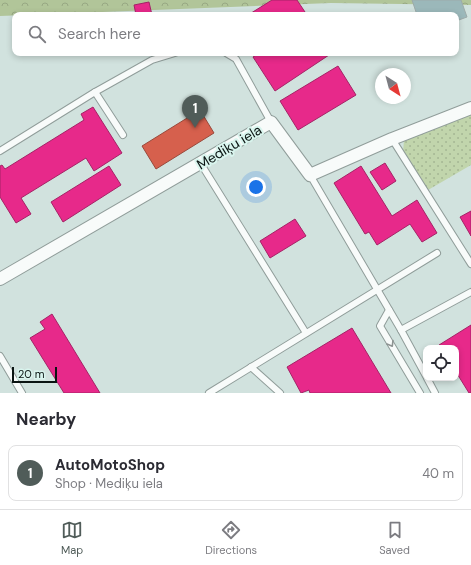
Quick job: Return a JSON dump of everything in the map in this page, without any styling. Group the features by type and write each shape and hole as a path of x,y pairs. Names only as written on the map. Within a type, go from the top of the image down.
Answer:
{"street":[{"path":"310,175 392,139 471,108"},
{"name":"Mediķu iela","path":"0,279 271,122 310,175"}],"lane":[{"path":"151,56 152,60"},
{"path":"0,151 95,92 152,60 165,56"},
{"path":"231,56 236,59 271,122"},
{"path":"95,92 123,135"},
{"path":"392,139 471,264"},
{"path":"200,164 306,333"},
{"path":"310,175 401,330 423,371"},
{"path":"209,393 438,253"},
{"path":"401,330 471,292"},
{"path":"389,310 380,326 420,393"},
{"path":"0,356 3,368 22,393"},
{"path":"251,367 280,393"},
{"path":"428,381 435,393"}],"green space":[{"path":"0,0 471,0 471,5 331,3 102,12 12,12 12,16 0,16"},
{"path":"471,113 471,165 428,190 403,152 404,140"}],"building: Shops":[{"path":"200,110 214,133 156,169 142,146"}],"building: Health":[{"path":"272,0 297,0 305,12 253,12"},
{"path":"149,2 151,12 135,12 134,5"},
{"path":"254,56 328,56 275,91 253,57"},
{"path":"338,66 356,95 298,130 280,101"},
{"path":"93,107 122,153 94,171 86,158 21,198 31,214 16,223 0,197 0,166 2,165 5,169 84,120 81,114"},
{"path":"385,163 396,181 382,190 370,172"},
{"path":"109,166 121,185 63,222 51,202"},
{"path":"361,166 392,216 417,200 437,233 422,242 410,224 377,245 369,232 365,234 334,183"},
{"path":"471,211 471,236 460,217"},
{"path":"295,219 306,236 270,258 260,241"},
{"path":"52,314 100,393 64,393 30,338 45,329 40,322"},
{"path":"471,325 471,393 469,393 459,377 459,345 439,345"},
{"path":"352,328 391,393 310,393 309,390 301,393 287,367"}],"building: Other":[{"path":"412,0 461,0 467,17 459,20 459,12 416,12"}],"place":[{"name":"AutoMotoShop","path":"195,128"}]}
